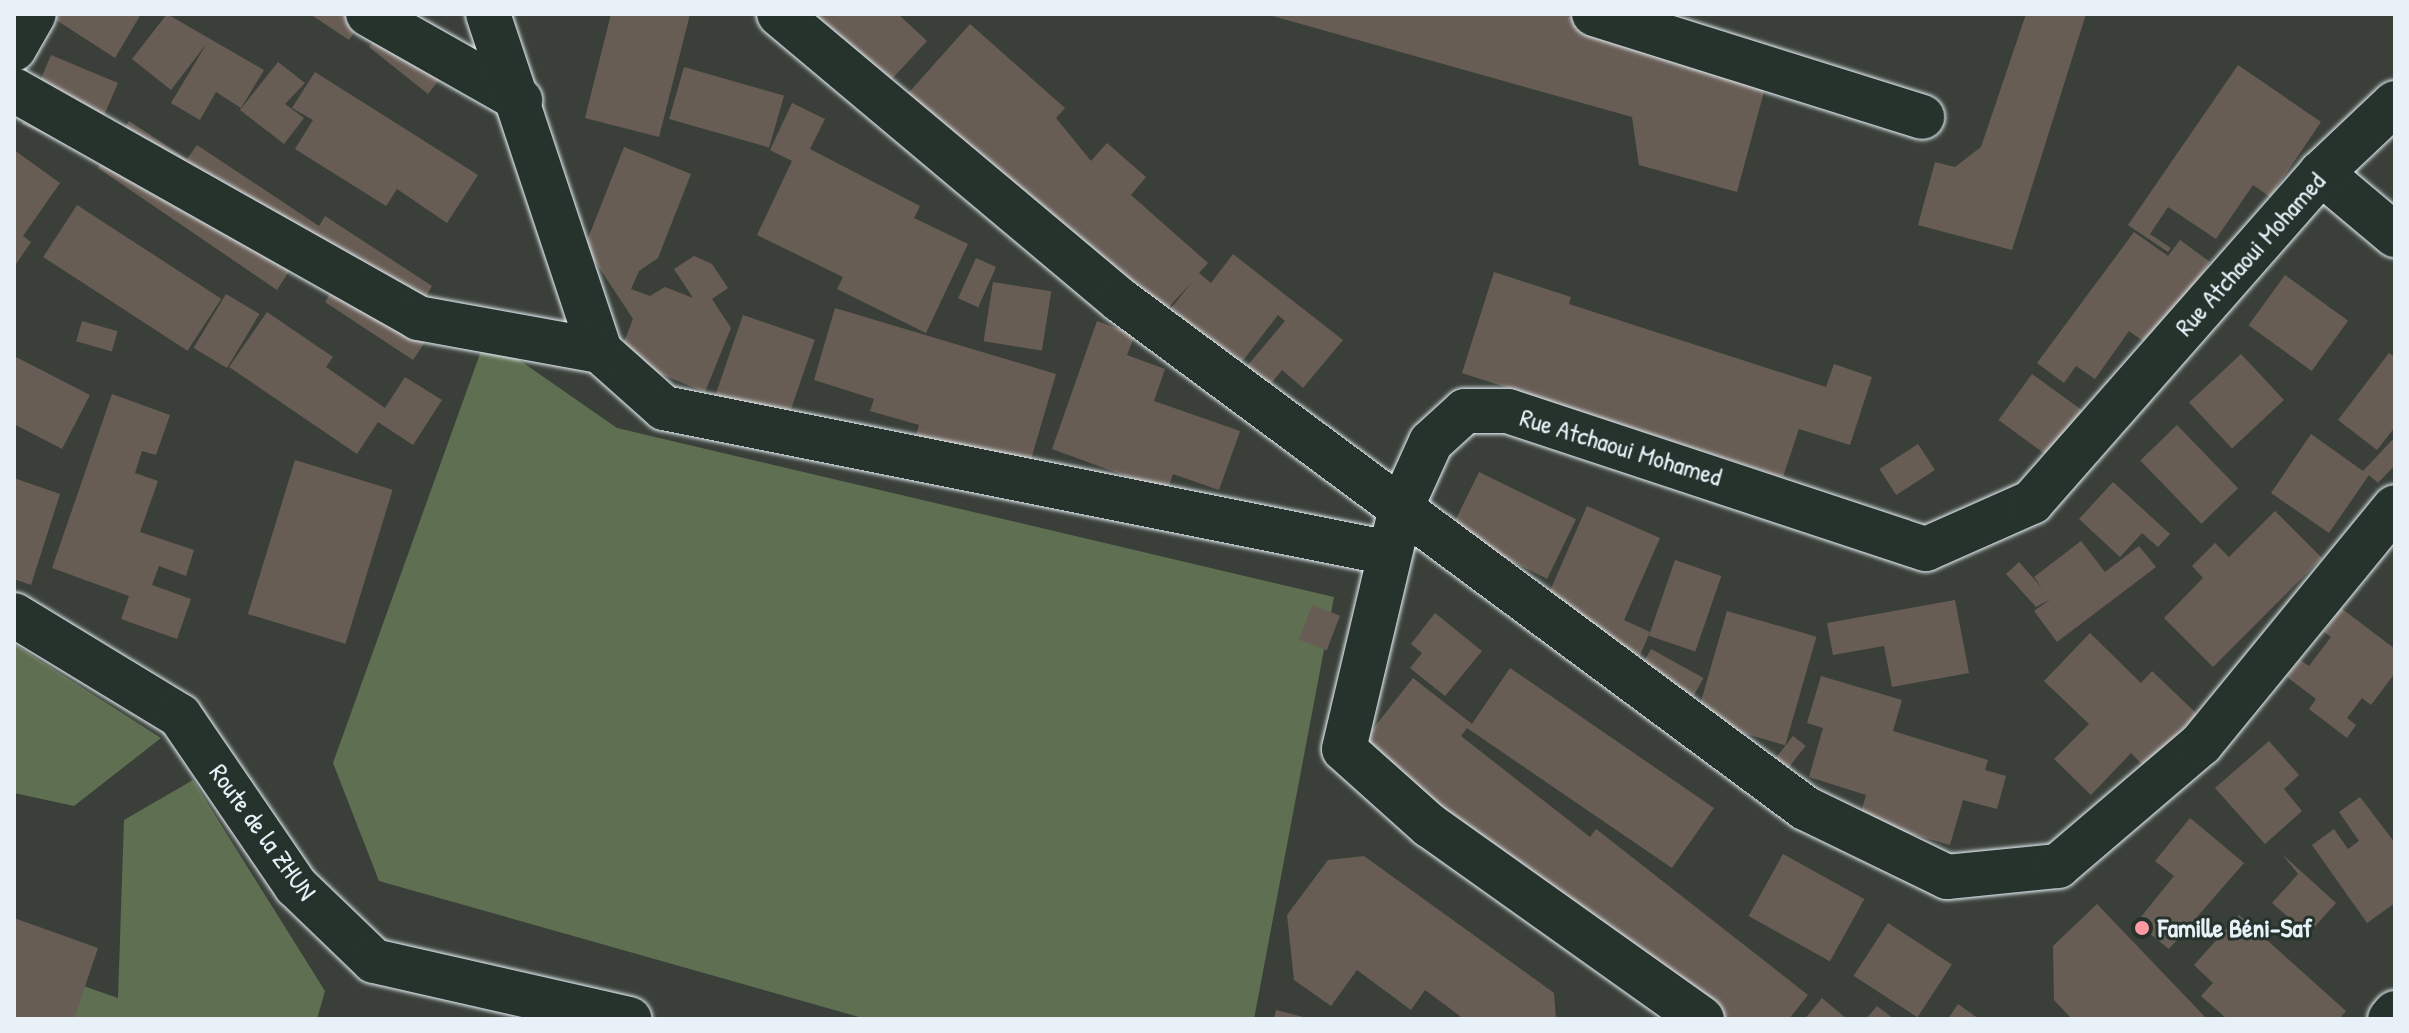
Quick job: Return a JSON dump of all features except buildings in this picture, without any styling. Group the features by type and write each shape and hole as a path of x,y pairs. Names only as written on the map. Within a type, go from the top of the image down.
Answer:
{"street":[{"path":"14,49 34,14"},
{"path":"368,14 520,100"},
{"path":"488,14 520,100 600,351 664,408 1389,553"},
{"path":"779,14 1120,300 1805,808 1947,877 2058,866 2201,744 2395,507"},
{"path":"1594,14 1922,117"},
{"path":"1699,14 1749,62"},
{"path":"14,90 418,318 600,351"},
{"name":"Rue Atchaoui Mohamed","path":"1702,1019 1430,826 1344,749 1401,508 1431,442 1465,411 1508,411 1926,549 2032,502 2321,173 2395,103"},
{"path":"2321,173 2395,235"},
{"name":"Route de la ZHUN","path":"14,615 180,716 296,886 374,961 629,1019"},
{"path":"2390,1019 2395,1013"}],"green space":[{"path":"486,337 617,428 1334,597 1254,1019 866,1019 379,881 333,763"},
{"path":"14,644 161,738 74,806 14,793"},
{"path":"193,780 325,991 317,1019 14,1019 14,962 118,998 124,820"}],"place":[{"name":"Famille Béni-Saf","path":"2142,928"}]}
